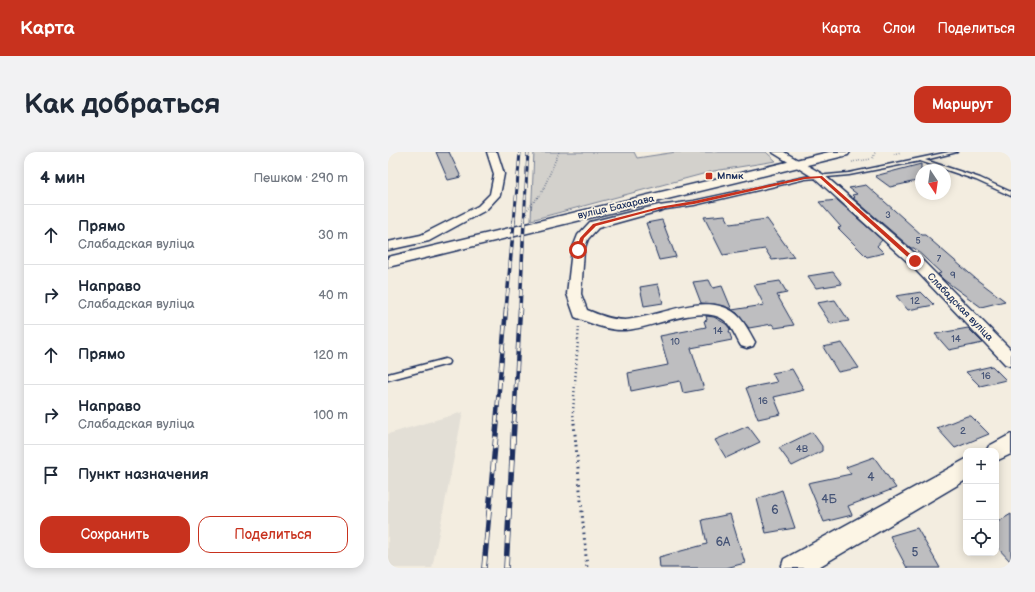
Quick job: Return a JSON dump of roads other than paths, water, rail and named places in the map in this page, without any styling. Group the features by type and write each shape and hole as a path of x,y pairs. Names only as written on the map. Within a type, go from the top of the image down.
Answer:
{"main road":[{"name":"вуліца Бахарава","path":"388,262 844,152"}],"street":[{"path":"388,246 425,238 482,208 495,195 499,174 492,152"},
{"name":"Слабадская вуліца","path":"776,152 820,177 915,261 1011,360"},
{"path":"659,208 594,225 582,238 578,250 574,294 580,313 599,321 626,325 693,311 715,310 730,317 747,342"},
{"path":"999,450 1011,443"},
{"path":"793,568 963,471"}],"lane":[{"path":"659,208 805,178 849,174 955,152"},
{"path":"922,160 946,170 978,179 1011,194"},
{"path":"388,377 445,362"}],"railway":[{"path":"514,222 520,152"},
{"path":"524,222 528,152"},
{"path":"506,310 514,221"},
{"path":"520,310 524,221"},
{"path":"496,424 506,309"},
{"path":"514,424 520,309"},
{"path":"484,568 497,423"},
{"path":"506,568 514,423"}],"place":[{"name":"Мпмк","path":"709,176"}]}
